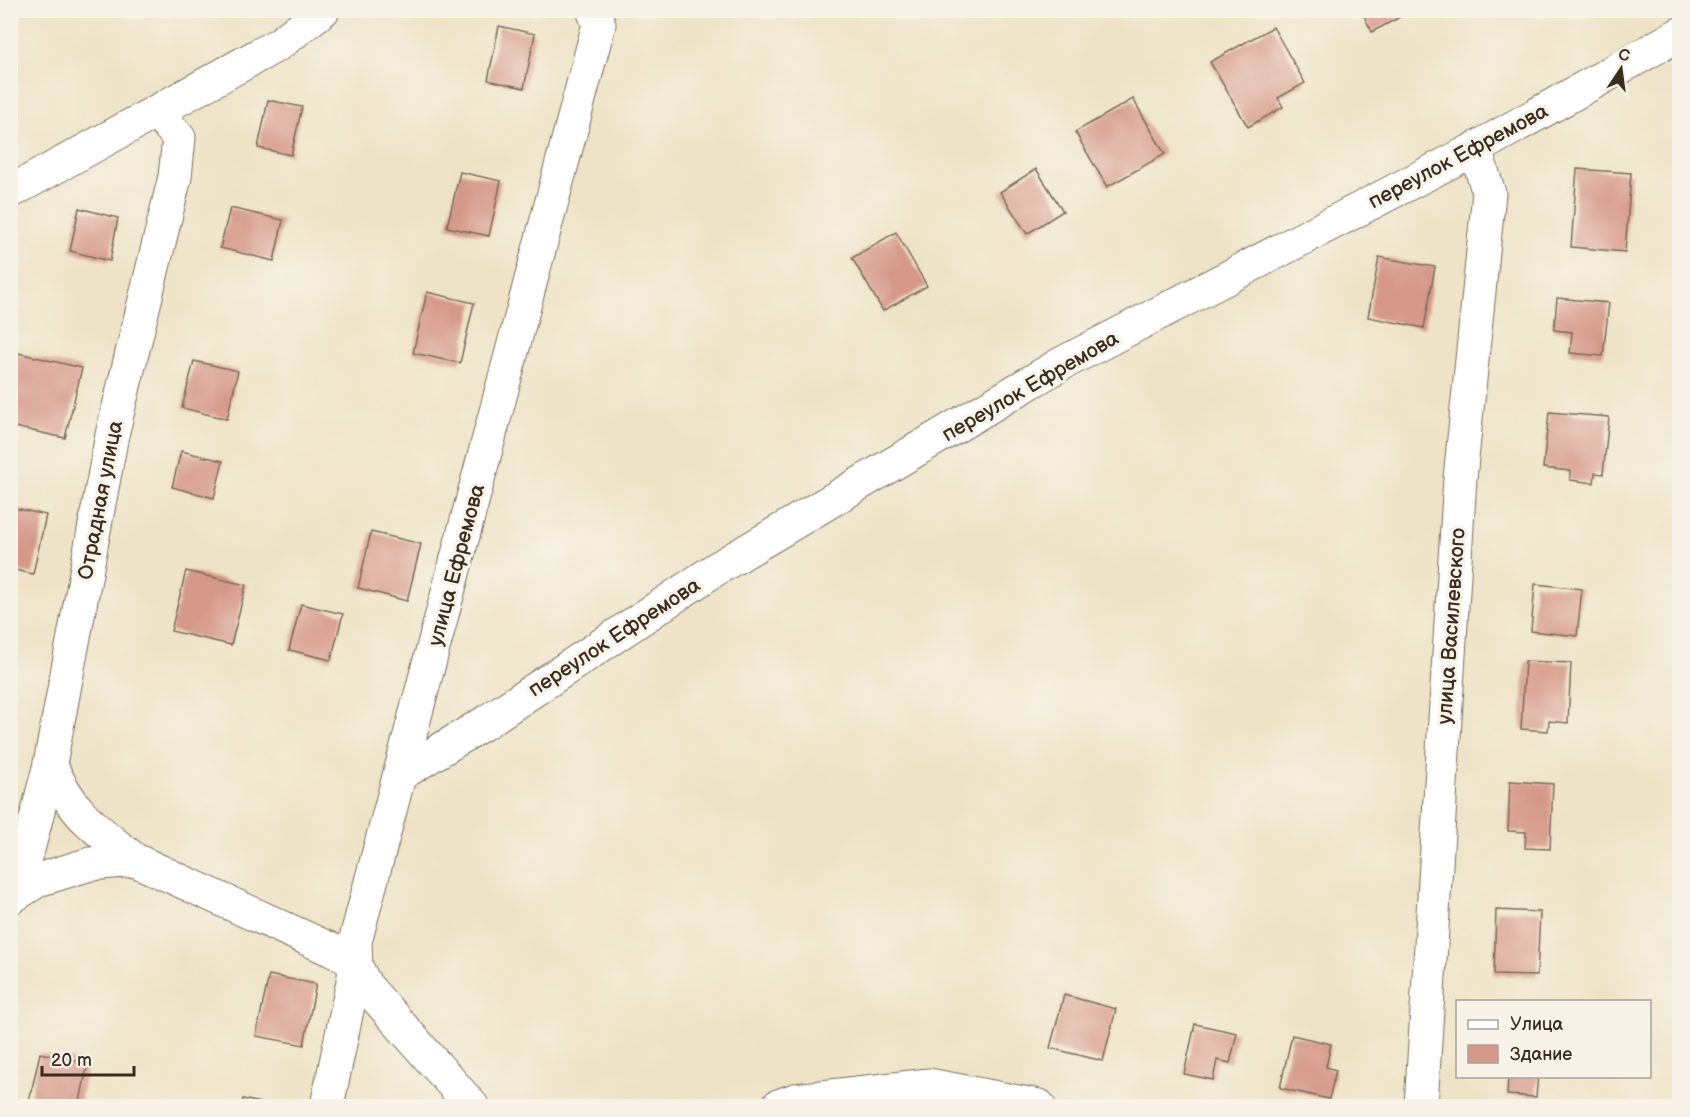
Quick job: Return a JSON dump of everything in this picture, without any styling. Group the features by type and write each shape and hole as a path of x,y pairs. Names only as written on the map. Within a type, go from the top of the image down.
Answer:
{"street":[{"path":"10,192 279,44 323,10"},
{"name":"улица Ефремова","path":"327,1107 356,967 355,942 401,774 596,17"},
{"name":"переулок Ефремова","path":"401,774 486,722 717,569 1062,364 1475,149 1680,34"},
{"name":"Отрадная улица","path":"10,897 29,846 50,764 112,435 175,177 179,138 157,112"},
{"name":"улица Василевского","path":"1421,1107 1460,478 1489,193 1475,149"},
{"path":"50,764 63,793 81,817 135,860 345,956 356,967 366,986 472,1107"},
{"path":"10,897 38,880 90,864 135,860"},
{"path":"778,1107 795,1100 929,1085 1039,1107"}],"building":[{"path":"1361,10 1413,10 1372,32"},
{"path":"499,26 535,34 524,88 488,80"},
{"path":"1273,27 1305,83 1278,98 1283,107 1248,127 1210,62"},
{"path":"1133,99 1165,154 1107,187 1075,132"},
{"path":"268,100 302,107 291,155 258,148"},
{"path":"1036,169 1063,211 1027,234 1000,192"},
{"path":"1577,169 1631,173 1625,252 1571,247"},
{"path":"460,172 501,181 489,236 447,227"},
{"path":"79,208 118,218 110,261 70,251"},
{"path":"230,208 283,220 274,261 220,248"},
{"path":"896,232 927,286 883,311 852,258"},
{"path":"1379,257 1435,267 1424,328 1368,317"},
{"path":"427,292 474,303 460,363 413,353"},
{"path":"1557,298 1609,303 1603,356 1570,353 1572,332 1554,330"},
{"path":"10,351 82,368 65,438 10,426"},
{"path":"194,361 238,371 227,419 182,408"},
{"path":"1549,412 1609,417 1603,474 1595,473 1594,483 1570,480 1570,471 1543,468"},
{"path":"181,451 223,461 214,498 172,487"},
{"path":"10,507 46,515 33,574 10,569"},
{"path":"371,532 421,544 407,601 358,588"},
{"path":"186,571 246,585 231,645 171,631"},
{"path":"1535,584 1582,589 1577,636 1531,631"},
{"path":"301,604 343,614 331,660 289,650"},
{"path":"1525,661 1571,663 1568,723 1549,721 1548,731 1521,729"},
{"path":"1510,781 1553,784 1550,849 1525,848 1526,832 1508,831"},
{"path":"1496,910 1540,912 1537,976 1494,975"},
{"path":"269,975 316,984 304,1045 256,1036"},
{"path":"1064,995 1116,1009 1103,1061 1050,1048"},
{"path":"1195,1024 1237,1033 1230,1063 1217,1060 1213,1080 1184,1074"},
{"path":"1292,1035 1331,1044 1326,1067 1336,1070 1329,1099 1280,1088"},
{"path":"40,1053 88,1063 79,1106 28,1106"},
{"path":"1508,1078 1538,1078 1536,1097 1507,1095"},
{"path":"243,1099 274,1106 241,1106"}]}
